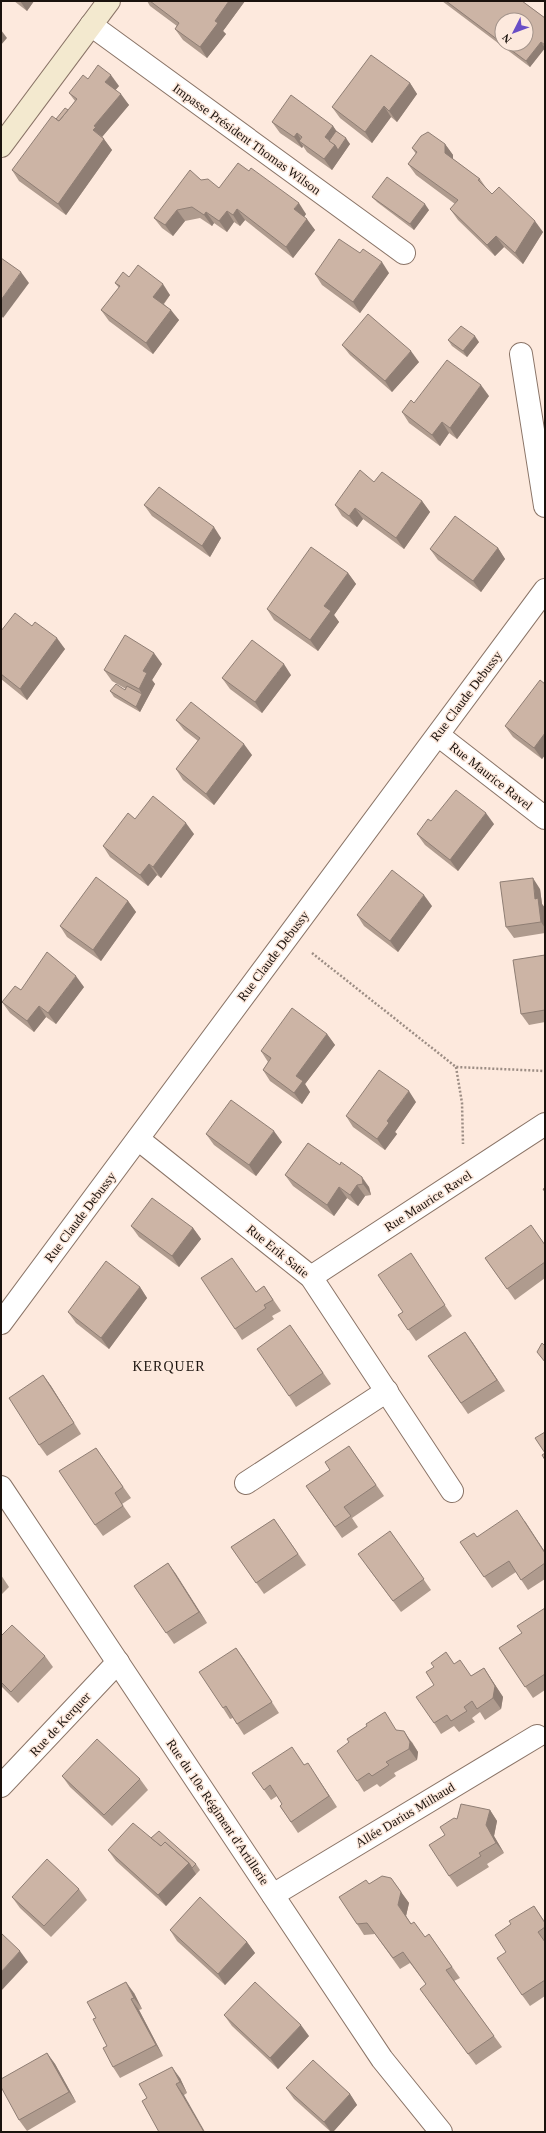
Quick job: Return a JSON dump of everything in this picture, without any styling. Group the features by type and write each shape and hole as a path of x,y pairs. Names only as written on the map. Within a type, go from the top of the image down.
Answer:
{"street":[{"path":"1,146 109,1"},
{"name":"Impasse Président Thomas Wilson","path":"91,25 404,253"},
{"path":"520,354 545,506"},
{"name":"Rue Claude Debussy","path":"1,1323 545,590"},
{"name":"Rue Maurice Ravel","path":"438,734 545,818"},
{"name":"Rue Maurice Ravel","path":"311,1277 545,1124"},
{"name":"Rue Erik Satie","path":"138,1139 311,1277 452,1490"},
{"path":"246,1483 387,1391"},
{"name":"Rue du 10e Régiment d'Artillerie","path":"1,1487 382,2058 441,2132"},
{"name":"Rue de Kerquer","path":"1,1786 118,1662"},
{"name":"Allée Darius Milhaud","path":"273,1895 542,1738"}],"path":[{"path":"289,935 456,1067 545,1071"},
{"path":"456,1067 462,1103 463,1178"}],"building":[{"path":"150,1 229,1 215,21 218,23 200,47 175,29 179,23"},
{"path":"446,1 522,1 545,18 545,45 541,42 534,51 534,12 494,12 494,37"},
{"path":"514,52 533,52 526,61"},
{"path":"371,55 410,83 389,111 384,106 365,132 332,107"},
{"path":"98,65 111,75 105,82 121,94 94,126 96,127 93,130 104,139 58,204 12,170 52,116 59,121 77,99 69,93 83,75 88,79"},
{"path":"291,95 333,126 325,137 335,145 324,159 299,141 302,137 297,133 294,137 272,122"},
{"path":"65,108 68,110 59,121 56,119"},
{"path":"336,131 346,138 338,150 335,145 329,141"},
{"path":"428,132 445,144 445,153 480,179 478,180 492,194 499,187 535,221 515,253 496,236 487,245 450,209 458,200 408,164 417,152 412,148 421,136"},
{"path":"238,163 249,171 251,168 299,203 294,209 307,219 286,247 237,209 233,215 227,211 219,221 206,212 204,215 192,207 177,210 165,225 154,218 190,170 201,180 208,179 219,188"},
{"path":"387,177 425,204 410,224 372,197"},
{"path":"339,239 360,253 363,249 382,262 353,302 315,274"},
{"path":"1,258 21,272 1,300"},
{"path":"138,265 163,284 153,297 171,310 146,343 101,310 120,286 115,283 123,272 129,277"},
{"path":"368,314 411,351 385,381 342,345"},
{"path":"461,326 475,336 463,351 448,340"},
{"path":"447,360 481,385 450,428 442,422 432,435 402,412 411,400 414,403"},
{"path":"360,470 374,482 382,472 422,501 396,538 355,508 349,516 335,505"},
{"path":"159,487 214,527 202,546 144,505"},
{"path":"455,516 498,548 473,581 430,549"},
{"path":"311,547 348,573 324,606 331,611 310,640 267,609"},
{"path":"15,613 32,626 35,622 57,638 20,689 1,674 1,631"},
{"path":"125,635 154,653 143,671 147,673 139,689 104,670"},
{"path":"252,640 284,664 255,702 222,678"},
{"path":"540,680 545,684 545,733 534,748 505,726"},
{"path":"116,684 125,690 127,686 142,694 136,707 110,691"},
{"path":"191,702 244,744 206,794 176,769 200,738 176,720"},
{"path":"456,790 486,813 450,860 417,834 428,819 431,821"},
{"path":"153,796 186,823 153,867 149,864 140,875 103,846 128,813 135,819"},
{"path":"392,870 424,895 390,941 357,915"},
{"path":"96,877 128,901 93,950 60,926"},
{"path":"533,878 535,899 538,898 541,922 506,927 500,882"},
{"path":"47,952 76,976 48,1013 39,1006 27,1021 2,1002 15,986 21,990"},
{"path":"545,955 545,1010 521,1014 513,960"},
{"path":"292,1008 327,1034 296,1076 303,1081 294,1093 263,1070 271,1058 261,1051"},
{"path":"379,1070 409,1091 387,1121 389,1123 377,1139 346,1116"},
{"path":"231,1100 274,1131 249,1165 206,1134"},
{"path":"308,1143 340,1165 341,1162 362,1177 363,1184 357,1185 350,1195 339,1187 327,1205 285,1175"},
{"path":"152,1198 193,1228 172,1256 131,1226"},
{"path":"531,1225 545,1245 545,1262 507,1289 485,1258"},
{"path":"411,1253 445,1305 408,1330 398,1315 403,1312 378,1275"},
{"path":"232,1258 256,1292 264,1286 273,1300 264,1305 266,1308 235,1329 201,1278"},
{"path":"106,1261 140,1287 101,1338 68,1312"},
{"path":"290,1325 323,1373 289,1396 257,1349"},
{"path":"465,1332 497,1380 461,1403 428,1356"},
{"path":"542,1343 545,1346 545,1362 537,1352"},
{"path":"43,1375 74,1423 39,1445 9,1398"},
{"path":"545,1432 545,1453 535,1438"},
{"path":"349,1446 376,1485 344,1507 351,1516 335,1527 306,1486 330,1470 325,1462"},
{"path":"96,1448 123,1487 115,1493 123,1506 95,1525 59,1471"},
{"path":"545,1453 545,1460 542,1455"},
{"path":"517,1510 545,1553 545,1563 521,1580 509,1561 484,1577 460,1542 474,1533 477,1537"},
{"path":"274,1519 298,1554 256,1583 231,1547"},
{"path":"390,1531 424,1579 393,1601 358,1554"},
{"path":"168,1563 199,1612 166,1633 134,1586"},
{"path":"545,1608 545,1674 525,1687 499,1648 522,1633 517,1626"},
{"path":"12,1625 45,1656 11,1692 1,1682 1,1636"},
{"path":"236,1648 272,1702 237,1724 226,1706 223,1708 199,1672"},
{"path":"446,1652 454,1664 460,1660 471,1676 484,1668 495,1686 493,1698 477,1709 472,1701 464,1707 467,1711 451,1721 447,1715 434,1723 416,1697 434,1685 426,1672 434,1667 431,1663"},
{"path":"385,1712 396,1730 404,1731 410,1742 409,1749 386,1762 389,1765 372,1776 369,1773 357,1781 337,1751 349,1742 347,1739 367,1726 366,1724"},
{"path":"97,1739 140,1779 104,1815 62,1776"},
{"path":"292,1747 304,1765 308,1763 329,1796 291,1822 280,1806 282,1804 270,1785 264,1790 252,1773"},
{"path":"461,1804 490,1810 486,1825 496,1843 479,1853 481,1856 449,1876 429,1845 445,1835 440,1827 454,1818 457,1819"},
{"path":"133,1823 161,1846 165,1842 189,1863 158,1895 108,1850"},
{"path":"159,1831 196,1864 192,1868 189,1863 165,1842 161,1846 151,1838"},
{"path":"47,1859 79,1889 44,1926 12,1897"},
{"path":"382,1876 391,1878 401,1892 398,1905 411,1924 414,1922 425,1937 429,1934 452,1967 446,1970 494,2036 468,2054 420,1989 426,1984 403,1952 393,1958 367,1923 357,1924 339,1897 366,1880 369,1884"},
{"path":"200,1897 247,1942 218,1974 170,1930"},
{"path":"534,1906 545,1923 545,1927 538,1932 545,1942 545,1980 522,1995 497,1958 506,1952 495,1935 511,1924 509,1921"},
{"path":"1,1933 20,1951 1,1972"},
{"path":"126,1982 134,1998 131,1999 156,2045 113,2067 103,2048 107,2046 93,2019 96,2018 87,2002"},
{"path":"255,1982 301,2025 270,2058 224,2015"},
{"path":"47,2053 69,2092 19,2120 1,2087 1,2079"},
{"path":"313,2060 350,2094 324,2122 286,2088"},
{"path":"172,2067 180,2082 176,2084 204,2132 159,2132 142,2101 147,2098 139,2084"}],"district":[{"name":"KERQUER","path":"169,1366"}]}
